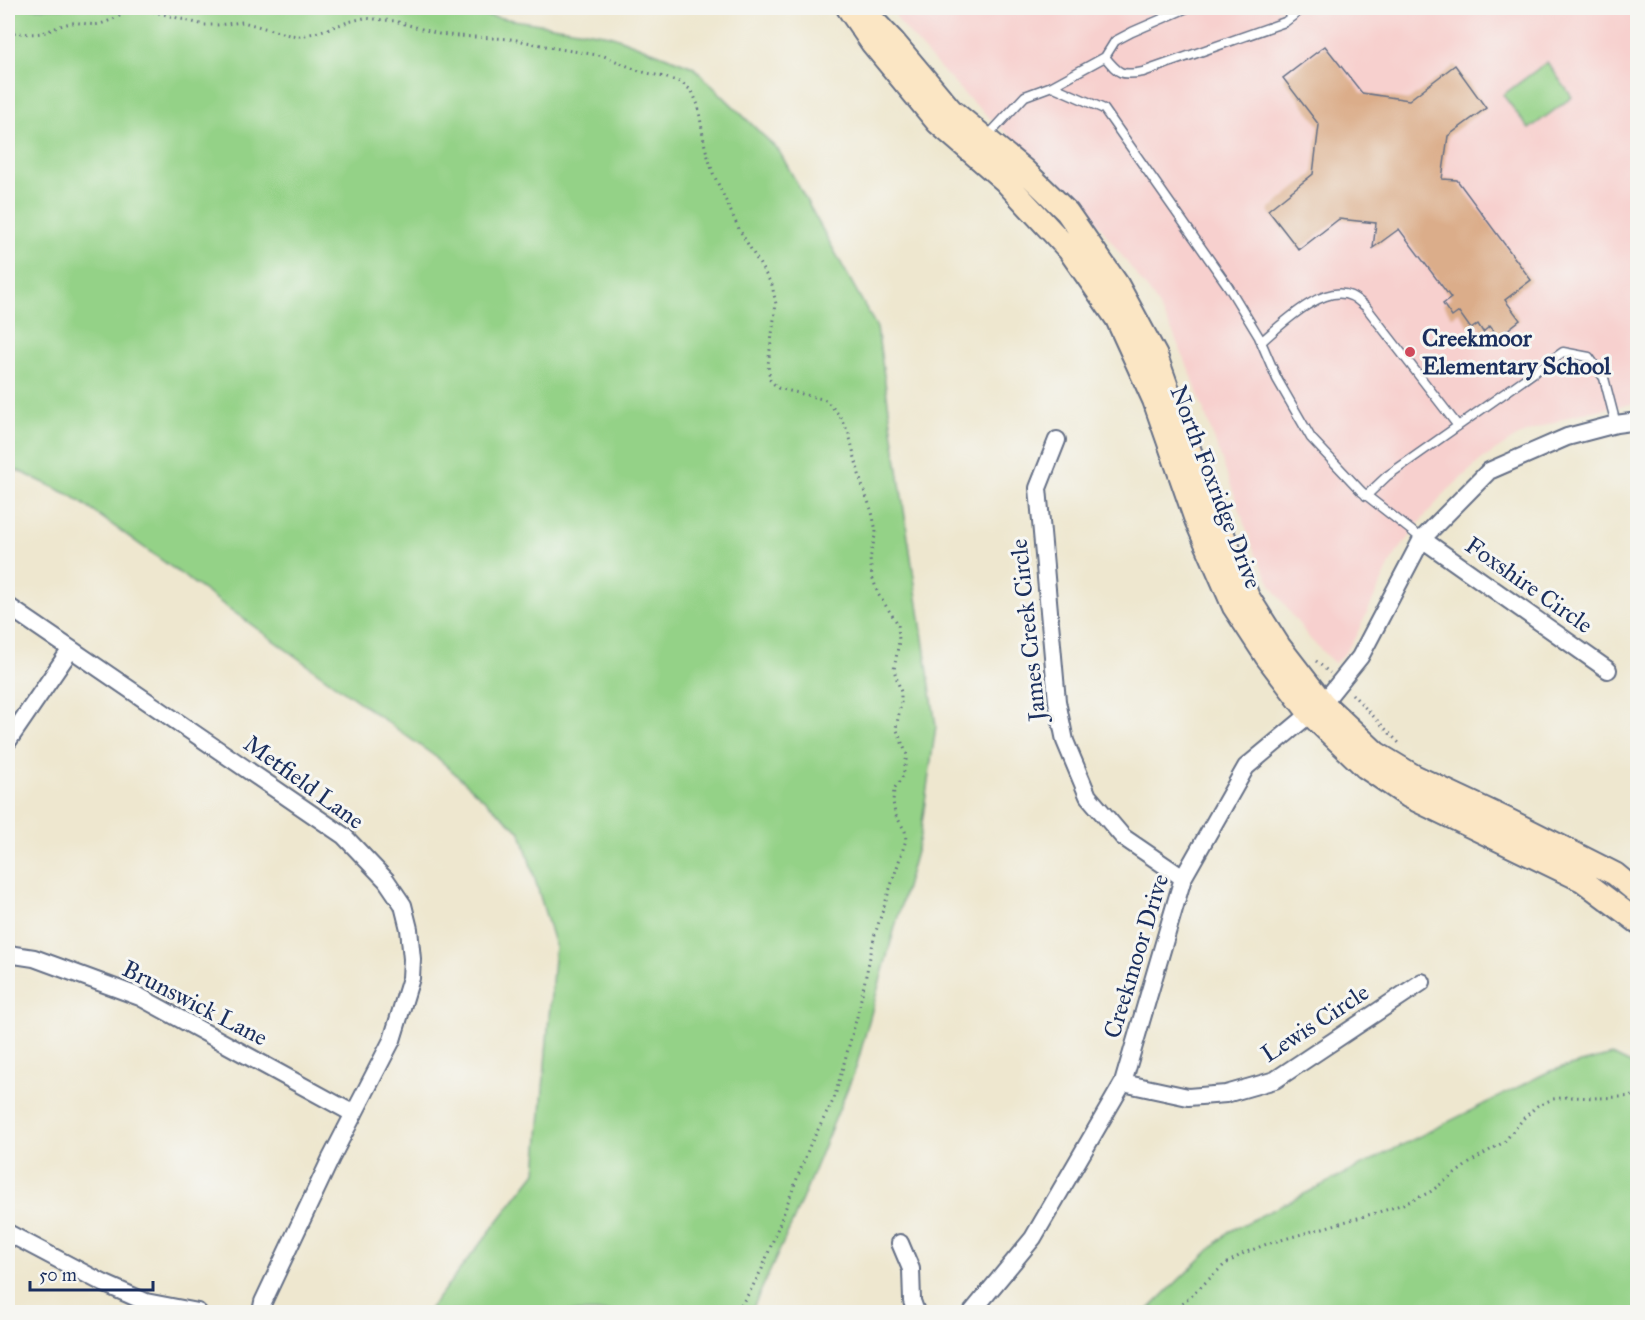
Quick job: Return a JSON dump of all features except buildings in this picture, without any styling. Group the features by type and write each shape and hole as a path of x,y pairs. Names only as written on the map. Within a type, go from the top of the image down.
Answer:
{"street":[{"name":"North Foxridge Drive","path":"848,8 872,43 939,123 1024,170 1066,213 1117,284 1156,356 1193,459 1248,597 1316,709 1365,767 1408,796 1582,880 1638,922"},
{"name":"North Foxridge Drive","path":"866,8 873,20 980,146"},
{"name":"Creekmoor Drive","path":"972,1312 1033,1238 1123,1083 1183,878 1246,767 1316,709 1340,682 1360,657 1422,539 1489,471 1566,437 1616,424 1638,421"},
{"name":"James Creek Circle","path":"1057,440 1038,488 1057,701 1065,741 1089,796 1123,837 1183,878"},
{"name":"Foxshire Circle","path":"1422,539 1608,670"},
{"name":"Metfield Lane","path":"8,606 344,836 386,880 403,905 410,929 411,978 392,1040 331,1158 263,1302 261,1312"},
{"path":"8,741 71,649"},
{"name":"North Foxridge Drive","path":"1316,709 1376,753 1414,776 1615,874 1638,893"},
{"name":"Brunswick Lane","path":"8,954 34,958 140,997 354,1114"},
{"name":"Lewis Circle","path":"1123,1083 1188,1097 1226,1094 1275,1080 1422,982"},
{"path":"8,1233 103,1283 146,1302 198,1312"},
{"path":"900,1243 911,1269 912,1301 916,1312"}],"lane":[{"path":"980,146 1025,96 1052,86 1105,57 1115,41 1187,8"},
{"path":"1105,57 1116,70 1122,73 1128,75 1143,72 1285,22 1303,8"},
{"path":"1052,86 1104,109 1228,286 1261,342 1277,380 1311,438 1366,495 1422,539"},
{"path":"1261,342 1312,301 1334,293 1351,295 1366,307 1458,426"},
{"path":"1366,495 1388,476 1563,352 1590,357 1604,378 1616,424"}],"path":[{"path":"8,34 38,34 73,22 94,25 104,23 131,9 140,8 204,25 217,26 243,22 300,36 364,18 380,19 418,26 439,34 512,39 604,56 639,71 682,83 692,92 698,105 705,147 713,173 739,229 772,285 776,304 768,365 770,380 778,388 826,400 840,416 849,434 876,531 870,559 872,576 878,594 898,624 899,641 894,670 901,692 901,704 896,728 907,755 903,776 894,789 893,801 895,814 905,831 906,840 875,934 857,1017 834,1099 810,1145 762,1269 736,1312"},
{"path":"1316,660 1401,745"},
{"path":"1174,1312 1224,1265 1244,1253 1267,1244 1389,1209 1430,1192 1474,1159 1504,1142 1537,1106 1554,1099 1568,1097 1638,1096"}],"shaded area":[{"name":"Creekmoor Elementary School","path":"891,8 1637,8 1637,403 1573,415 1518,436 1481,460 1447,491 1393,558 1355,638 1343,656 1334,663 1311,640 1292,615 1273,588 1255,553 1190,372 1173,333 1153,297 1081,201 966,96 900,23"}],"green space":[{"path":"8,8 437,8 610,35 693,67 779,151 877,328 936,726 920,837 856,1068 794,1219 751,1312 427,1312 536,1172 555,946 521,833 440,760 72,496 19,471 8,472"},
{"path":"1547,62 1572,97 1529,129 1503,95"},
{"path":"1612,1055 1637,1067 1637,1312 1146,1312 1228,1232 1550,1071"}],"place":[{"name":"Creekmoor Elementary School","path":"1410,352"}]}
